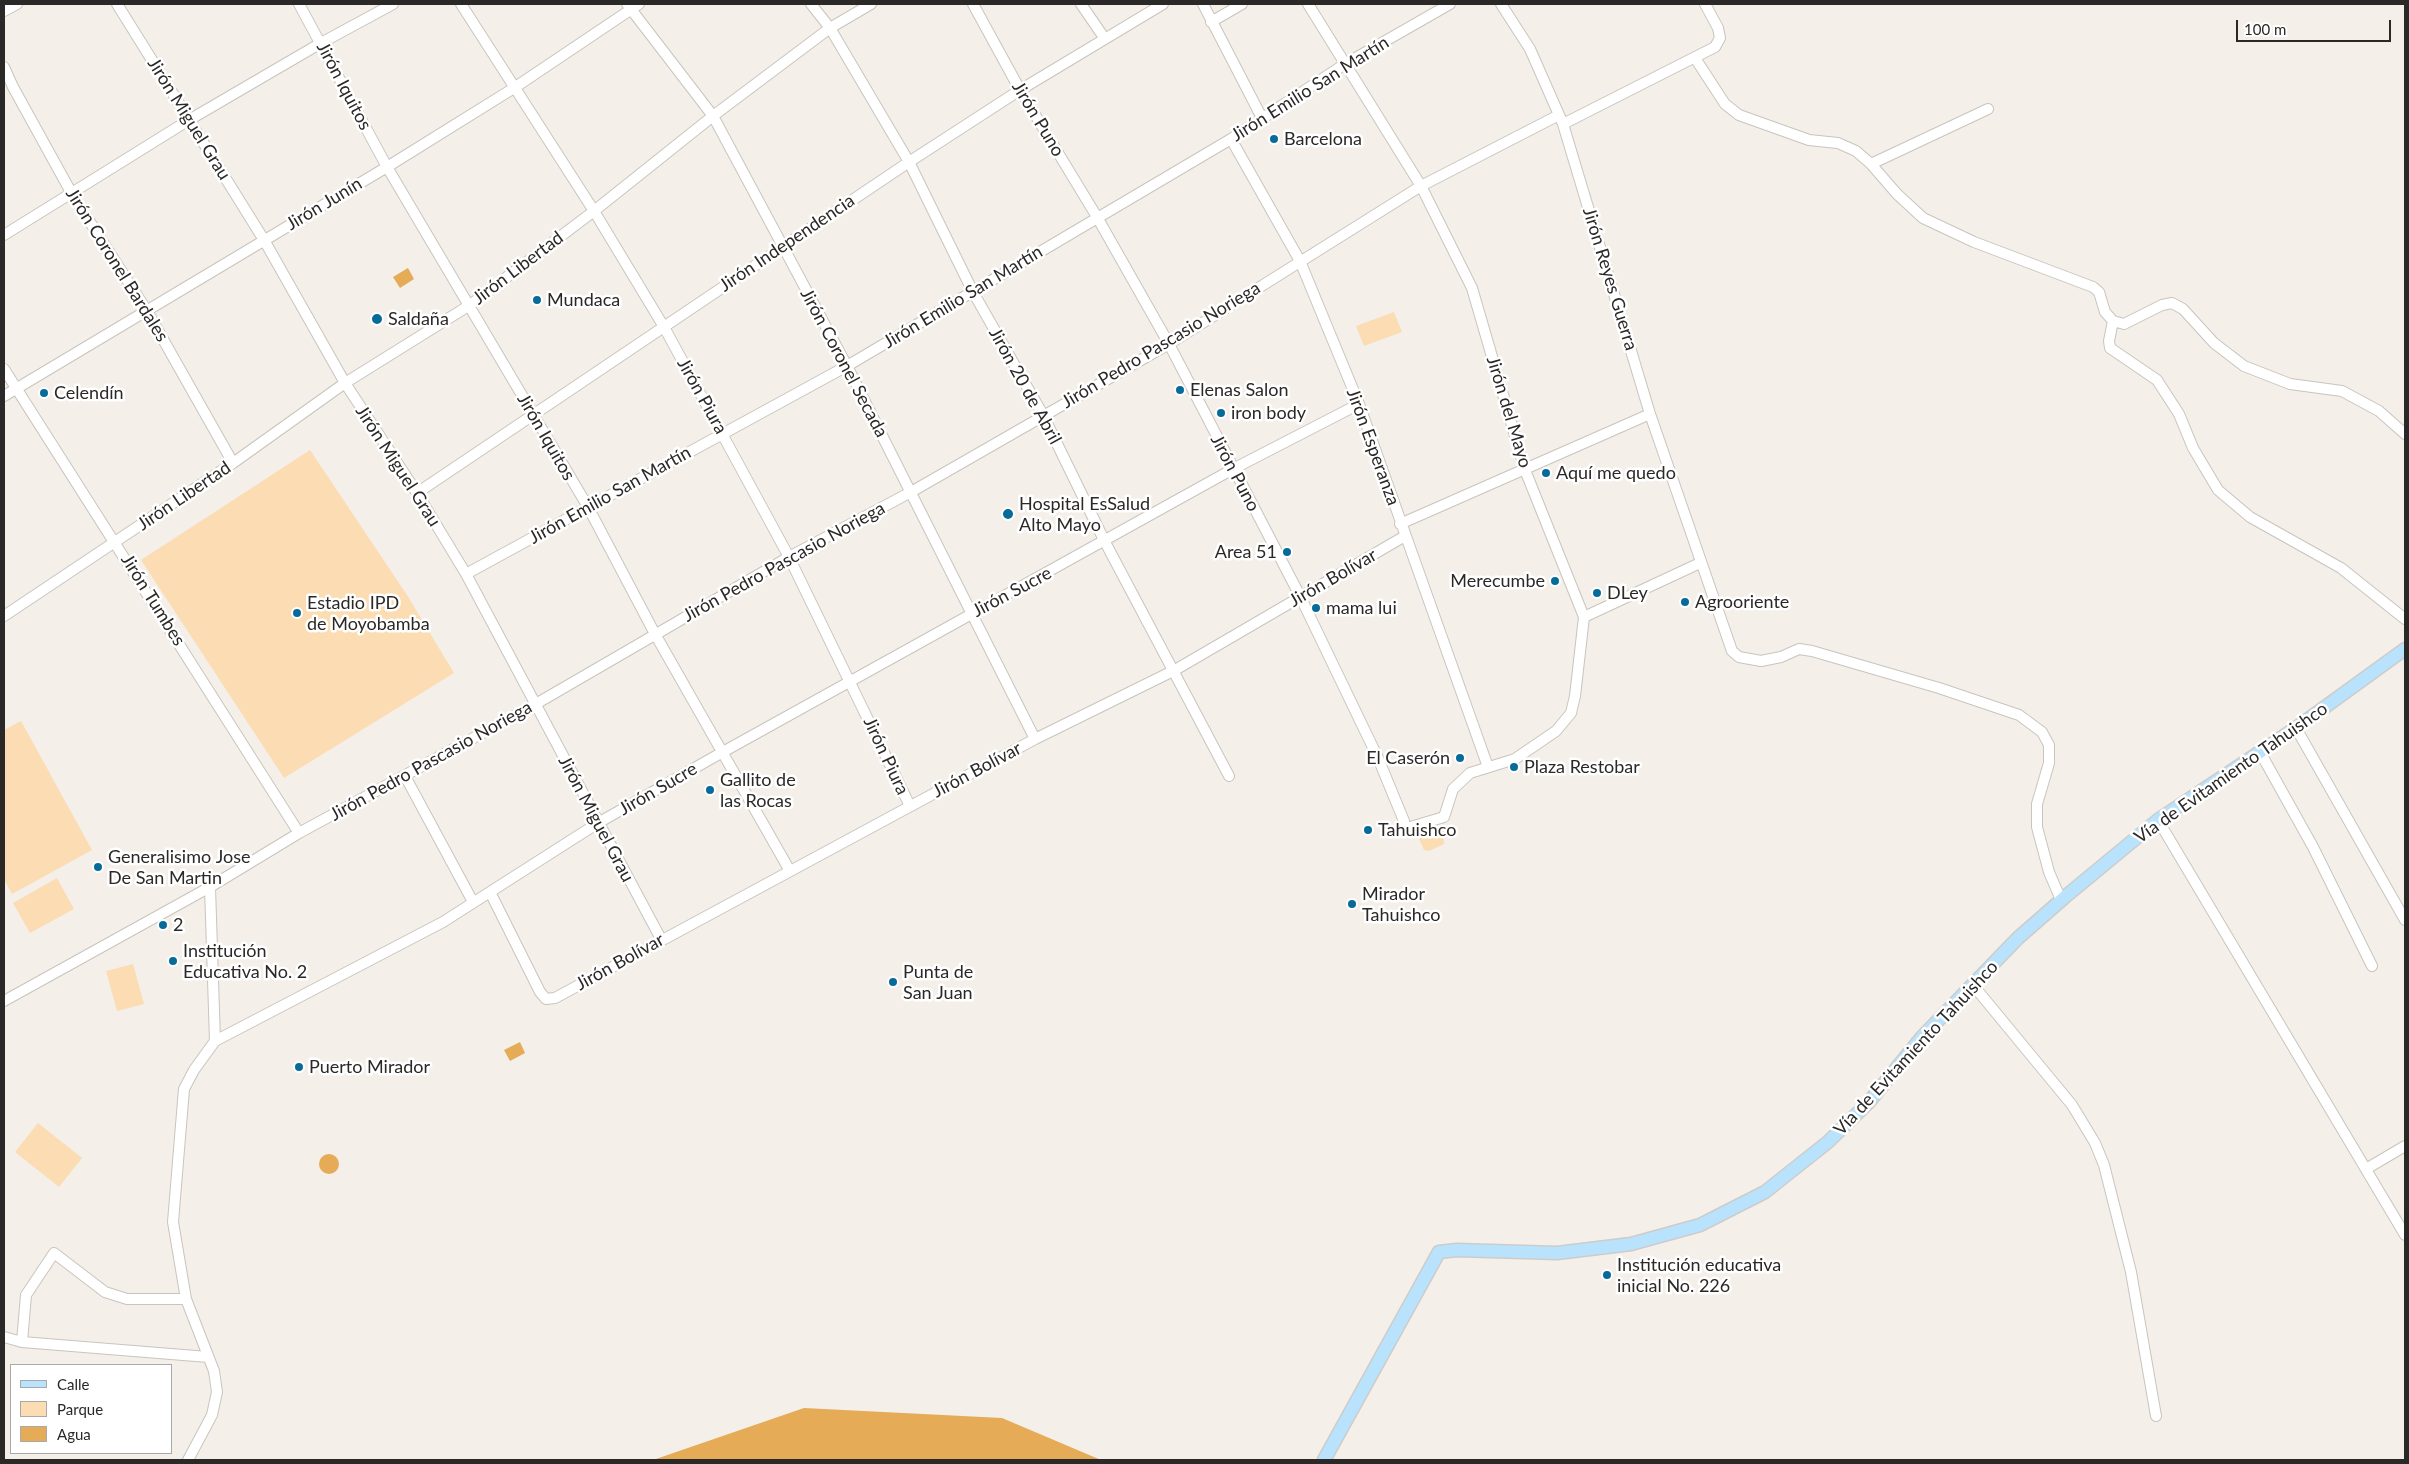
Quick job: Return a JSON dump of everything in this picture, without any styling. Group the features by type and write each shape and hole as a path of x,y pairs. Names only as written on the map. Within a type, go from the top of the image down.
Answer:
{"main road":[{"name":"Vía de Evitamiento Tahuishco","path":"1324,1460 1439,1252 1457,1250 1557,1253 1631,1244 1700,1225 1765,1192 1828,1142 1869,1102 1922,1038 1972,985 2018,938 2062,900 2158,820 2296,728 2405,649"}],"street":[{"path":"4,11 17,4"},
{"name":"Jirón Miguel Grau","path":"117,4 264,240 345,383 417,493 466,574 534,705 661,939"},
{"name":"Jirón Iquitos","path":"299,4 387,167 588,507 721,753 790,871"},
{"path":"4,235 189,120 321,43 393,4"},
{"name":"Jirón Piura","path":"461,4 594,211 664,327 789,557 910,806"},
{"name":"Jirón 20 de Abril","path":"811,4 830,28 909,162 973,292 1043,415 1105,542 1175,670 1229,776"},
{"name":"Jirón Libertad","path":"4,616 116,542 345,383 470,305 594,211 713,116 830,28 872,4"},
{"name":"Jirón Puno","path":"973,4 1020,90 1097,217 1168,344 1300,596 1378,758 1406,825 1444,817"},
{"path":"1080,4 1105,39"},
{"name":"Jirón Independencia","path":"417,493 781,246 909,162 1020,90 1163,4"},
{"path":"1203,4 1262,118"},
{"path":"1211,22 1242,4"},
{"name":"Jirón del Mayo","path":"1308,4 1421,186 1472,288 1526,470 1584,617 1575,696 1571,713 1556,731 1516,759 1470,772 1453,789 1444,817"},
{"name":"Jirón Emilio San Martín","path":"466,574 847,366 1231,138 1346,64 1450,4"},
{"name":"Jirón Reyes Guerra","path":"1501,4 1530,49 1561,120 1650,414 1732,651 1740,657 1761,661 1798,649 1812,651 1939,688 2019,715 2042,732 2049,746 2049,763 2037,804 2037,827 2046,865 2062,900"},
{"name":"Jirón Pedro Pascasio Noriega","path":"4,1001 210,887 299,833 534,705 789,557 911,492 1168,344 1421,186 1715,47 1720,38 1718,28 1705,4"},
{"name":"Jirón Junín","path":"4,396 387,167 514,88 633,5"},
{"name":"Jirón Coronel Secada","path":"633,5 713,116 847,366 1035,739"},
{"path":"1695,58 1725,104 1739,115 1809,140 1838,143 1856,151 1871,164 1896,194 1923,218 1974,242 2096,289 2105,312 2113,321 2124,324 2162,304 2172,303 2183,309 2214,343 2244,366 2290,384 2342,391 2379,412 2405,434"},
{"name":"Jirón Coronel Bardales","path":"4,66 12,87 72,194 147,311 233,462"},
{"path":"1871,164 1988,109"},
{"name":"Jirón Esperanza","path":"1231,138 1300,261 1359,404 1400,524 1488,767"},
{"path":"2113,321 2108,341 2110,348 2157,380 2179,414 2193,448 2218,490 2250,517 2341,568 2405,619"},
{"name":"Jirón Tumbes","path":"4,369 15,390 116,542 299,833"},
{"path":"1105,542 1233,469 1359,404"},
{"path":"1400,524 1650,414"},
{"name":"Jirón Bolívar","path":"490,892 540,992 546,999 555,998 661,939 1035,739 1175,670 1405,536"},
{"name":"Jirón Sucre","path":"215,1041 443,922 598,823 850,680 1105,542"},
{"path":"1584,617 1700,563"},
{"path":"2296,728 2405,920"},
{"path":"2260,752 2313,847 2372,966"},
{"path":"405,776 473,902"},
{"path":"2158,820 2405,1235"},
{"path":"188,1460 212,1415 217,1392 214,1371 186,1300 174,1222 184,1089 194,1070 215,1041 210,887"},
{"path":"1972,985 2072,1105 2095,1143 2104,1164 2131,1272 2156,1416"},
{"path":"2366,1169 2405,1146"},
{"path":"22,1342 26,1295 54,1253 105,1292 127,1299 186,1300"},
{"path":"4,1337 22,1342 208,1357"}],"green space":[{"path":"1394,312 1402,332 1364,346 1356,326"},
{"name":"Estadio IPD de Moyobamba","path":"310,450 407,595 454,673 284,778 141,560"},
{"path":"21,721 92,850 12,894 4,879 4,730"},
{"path":"1444,824 1444,844 1429,851 1424,850 1418,836"},
{"path":"57,878 74,909 30,933 13,903"},
{"path":"133,964 144,1004 117,1011 106,971"},
{"path":"38,1123 82,1158 59,1187 15,1152"}],"water":[{"path":"408,268 414,279 400,288 393,277"},
{"path":"520,1042 525,1053 510,1061 504,1050"},
{"path":"329,1154 336,1157 339,1164 336,1171 329,1174 322,1171 319,1164 322,1157"},
{"path":"804,1408 1002,1418 1101,1460 653,1460"}],"place":[{"name":"Barcelona","path":"1274,139"},
{"name":"Mundaca","path":"537,300"},
{"name":"Saldaña","path":"377,319"},
{"name":"Elenas Salon","path":"1180,390"},
{"name":"Celendín","path":"44,393"},
{"name":"iron body","path":"1221,413"},
{"name":"Aquí me quedo","path":"1546,473"},
{"name":"Hospital EsSalud Alto Mayo","path":"1008,514"},
{"name":"Area 51","path":"1287,552"},
{"name":"Merecumbe","path":"1555,581"},
{"name":"DLey","path":"1597,593"},
{"name":"Agrooriente","path":"1685,602"},
{"name":"mama lui","path":"1316,608"},
{"name":"Estadio IPD de Moyobamba","path":"297,613"},
{"name":"El Caserón","path":"1460,758"},
{"name":"Plaza Restobar","path":"1514,767"},
{"name":"Gallito de las Rocas","path":"710,790"},
{"name":"Tahuishco","path":"1368,830"},
{"name":"Generalisimo Jose De San Martin","path":"98,867"},
{"name":"Mirador Tahuishco","path":"1352,904"},
{"name":"2","path":"163,925"},
{"name":"Institución Educativa No. 2","path":"173,961"},
{"name":"Punta de San Juan","path":"893,982"},
{"name":"Puerto Mirador","path":"299,1067"},
{"name":"Institución educativa inicial No. 226","path":"1607,1275"}]}
